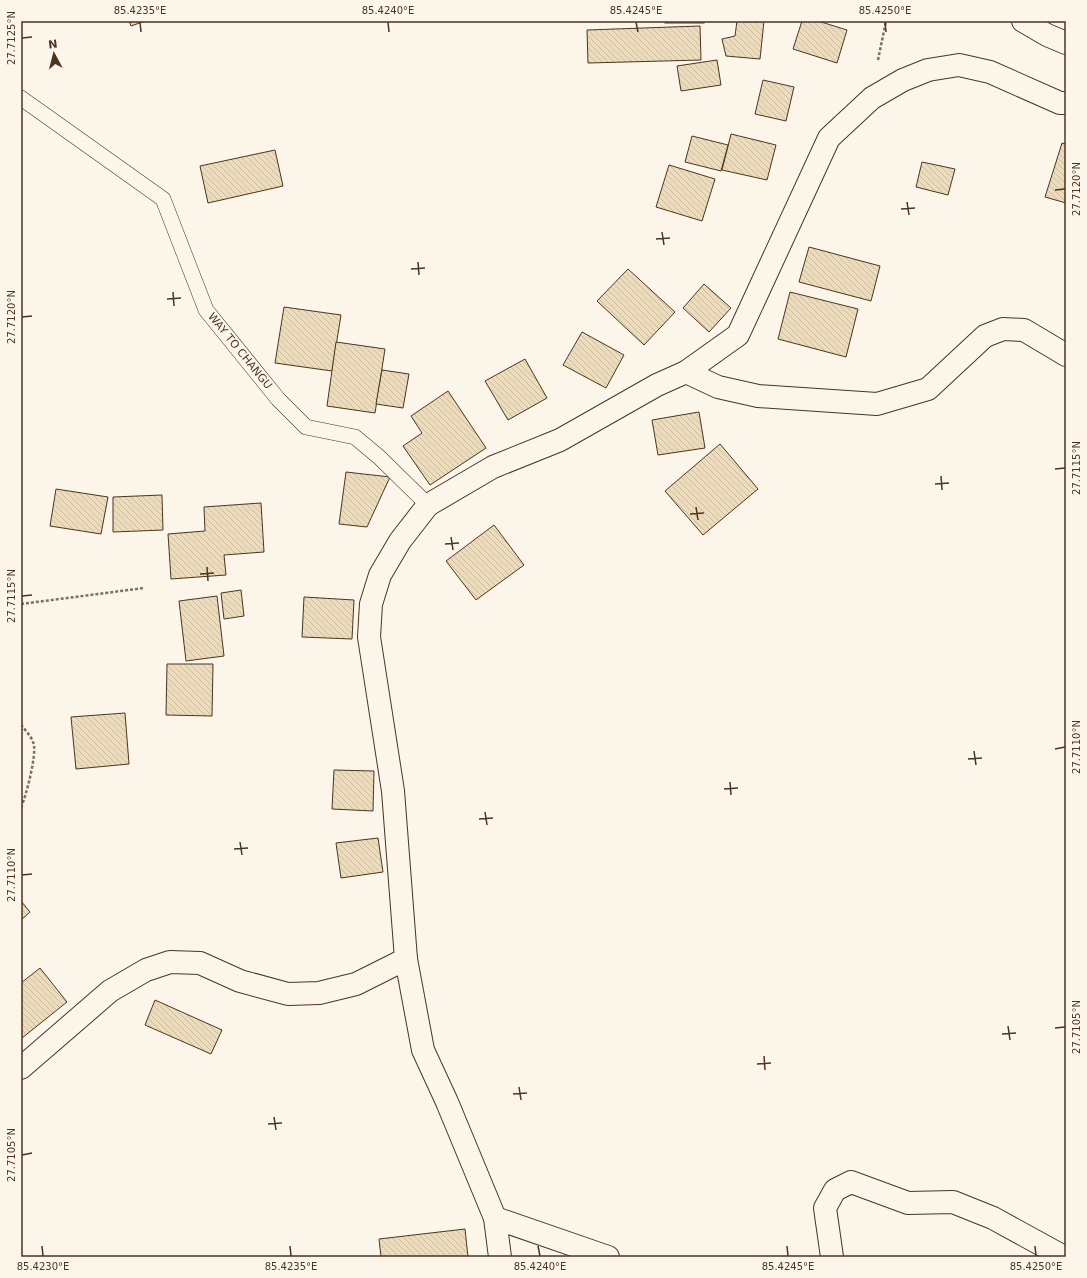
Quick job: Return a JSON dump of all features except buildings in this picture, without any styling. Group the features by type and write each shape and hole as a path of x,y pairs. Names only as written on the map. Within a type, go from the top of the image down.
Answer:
{"street":[{"path":"1023,21 1066,43"},
{"path":"500,1257 495,1218 447,1102 423,1050 406,959 393,791 370,645 371,604 380,575 400,541 428,505 493,467 560,440 657,385 686,372 738,335 829,138 872,98 903,80 928,70 959,65 990,72 1060,103 1066,103"},
{"path":"686,372 718,388 758,396 877,404 928,389 984,336 1002,329 1024,330 1066,355"},
{"path":"21,1068 110,991 146,970 170,962 200,963 240,981 288,994 318,993 356,984 406,959"},
{"path":"832,1257 825,1208 835,1190 850,1182 908,1203 953,1202 993,1218 1064,1257"},
{"path":"495,1218 608,1257"}],"lane":[{"name":"WAY TO CHANGU","path":"21,98 163,199 206,310 278,398 306,427 355,437 379,457 428,505"}],"path":[{"path":"21,604 144,588"},
{"path":"21,725 28,732 34,746 32,769 21,807"}]}
